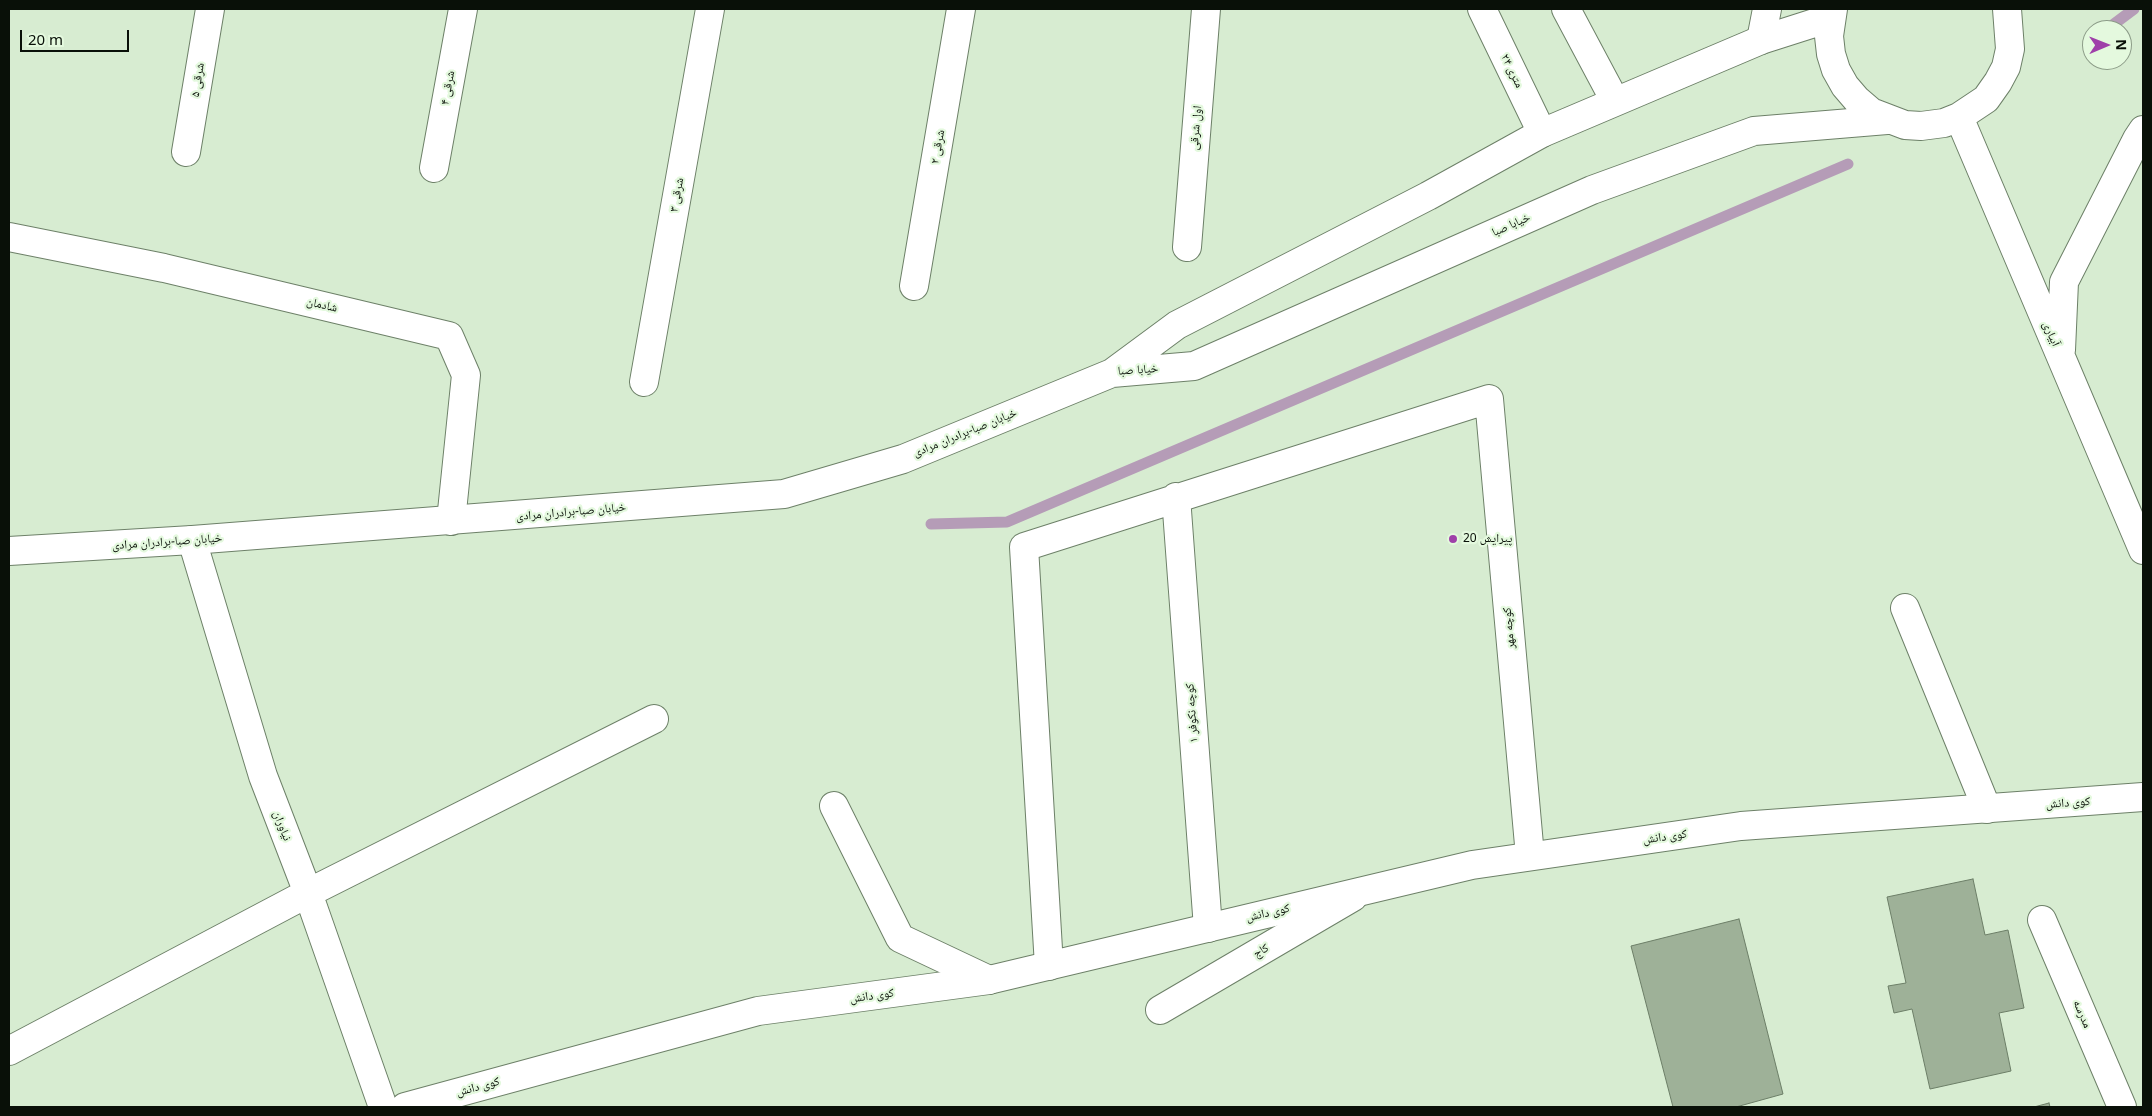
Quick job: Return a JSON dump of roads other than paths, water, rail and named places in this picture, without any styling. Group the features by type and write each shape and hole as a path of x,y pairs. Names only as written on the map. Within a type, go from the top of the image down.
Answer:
{"street":[{"name":"۵ شرقی","path":"186,152 210,9"},
{"name":"۴ شرقی","path":"434,168 463,9"},
{"name":"۳ شرقی","path":"644,382 710,9"},
{"name":"۲ شرقی","path":"914,286 961,9"},
{"name":"اول شرقی","path":"1187,247 1206,9"},
{"name":"۲۴ متری","path":"1482,9 1542,133"},
{"path":"1566,9 1616,101"},
{"path":"1761,40 1767,9"},
{"path":"1832,14 1829,36 1831,54 1836,70 1856,100 1871,112 1887,120 1905,125 1921,126 1944,123 1959,117 1986,99 2006,67 2010,49 2010,10"},
{"name":"خیابا صبا","path":"1112,373 1177,326 1428,196 1542,133 1761,40 1832,14"},
{"name":"آبیاری","path":"1959,117 2143,550"},
{"name":"خیابا صبا","path":"1112,373 1194,366 1592,190 1754,130 1887,120"},
{"path":"2061,356 2064,282 2143,130"},
{"name":"شادمان","path":"9,237 164,268 449,336 466,375 451,521"},
{"name":"خیابان صبا-برادران مرادی","path":"9,551 451,521 784,494 904,459 1112,373"},
{"name":"کوچه مهر","path":"1176,498 1489,399 1530,856"},
{"path":"1049,966 1024,548 1176,498"},
{"name":"کوچه نکوفر ۱","path":"1176,498 1208,928"},
{"name":"نیاوران","path":"192,540 263,776 308,893 383,1107"},
{"path":"1905,608 1987,809"},
{"path":"9,1051 308,893 654,719"},
{"name":"کوی دانش","path":"406,1107 758,1011 989,980 1472,864 1741,826 2143,797"},
{"path":"834,806 900,938 989,980"},
{"name":"کاج","path":"1160,1010 1362,891"},
{"name":"مدرسه","path":"2042,920 2122,1107"}],"waterway":[{"path":"2119,20 2134,9"},
{"path":"931,524 1007,522 1848,164"}],"place":[{"name":"پیرایش 20","path":"1453,539"}]}
